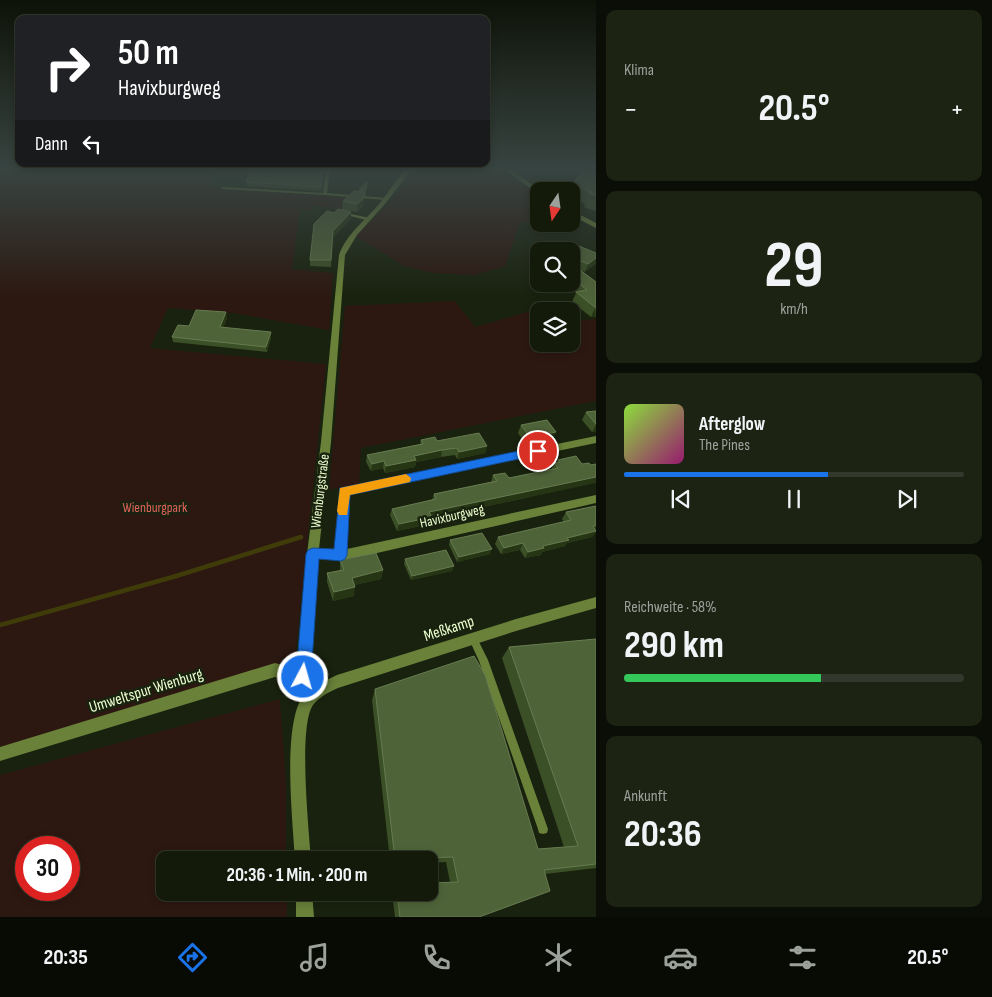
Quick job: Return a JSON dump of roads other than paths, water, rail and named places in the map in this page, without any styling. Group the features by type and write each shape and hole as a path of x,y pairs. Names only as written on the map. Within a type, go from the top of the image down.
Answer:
{"street":[{"name":"Wienburgstraße","path":"303,677 342,255 350,238 374,212"},
{"path":"580,217 596,226"},
{"path":"341,555 344,491 596,439"},
{"name":"Havixburgweg","path":"313,554 341,555 596,499"},
{"name":"Meßkamp","path":"314,694 337,682 596,602"},
{"name":"Umweltspur Wienburg","path":"0,754 275,670 303,677"},
{"path":"303,677 314,694 306,703 300,730 303,851"},
{"path":"304,901 305,917"}],"lane":[{"path":"339,212 368,219"},
{"path":"473,639 483,660 543,829"}],"waterway":[{"path":"0,625 173,577 301,537"}],"park label":[{"name":"Wienburgpark","path":"155,507"}]}
